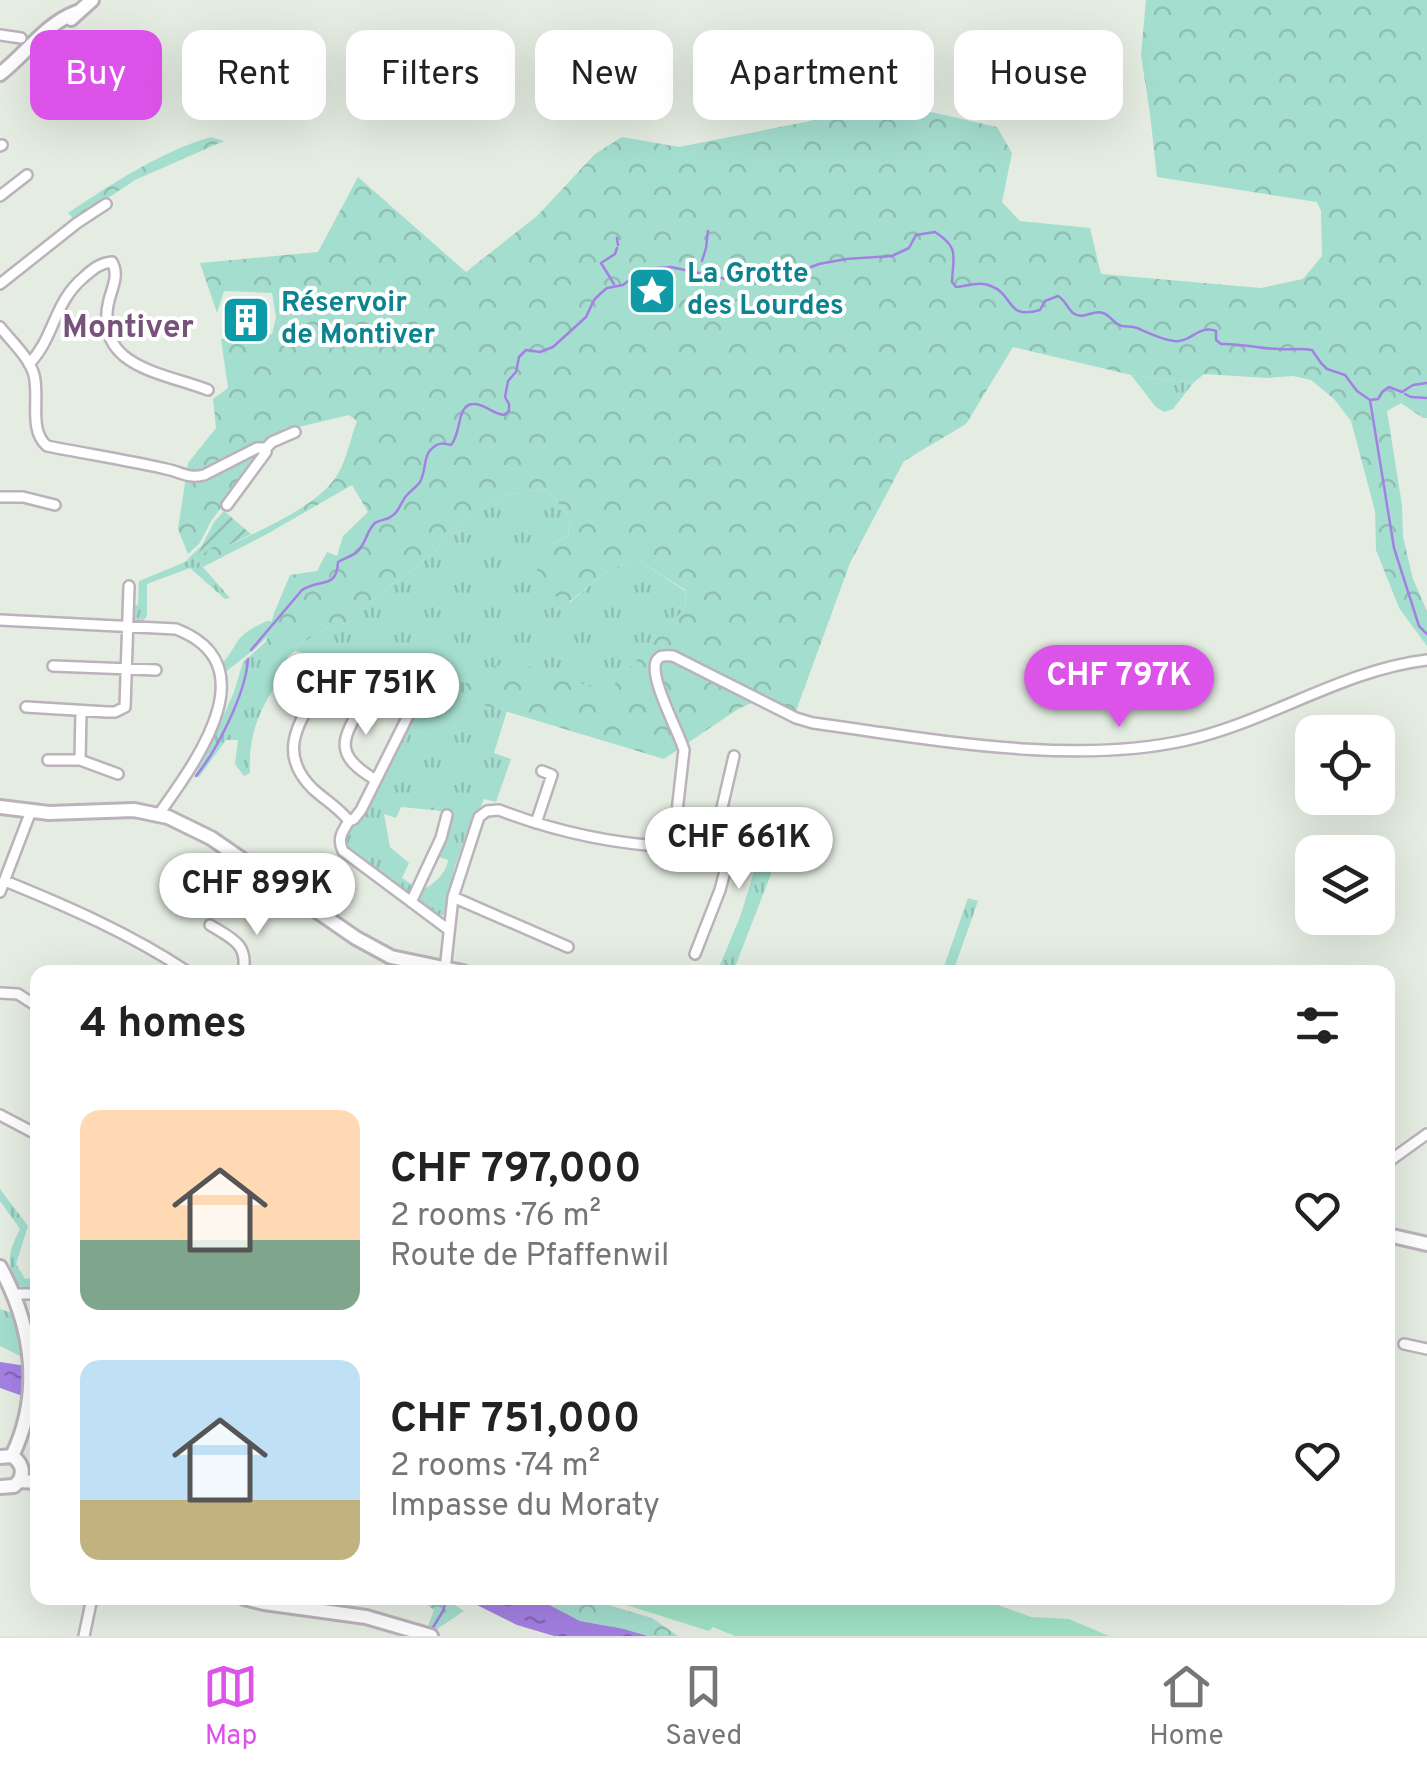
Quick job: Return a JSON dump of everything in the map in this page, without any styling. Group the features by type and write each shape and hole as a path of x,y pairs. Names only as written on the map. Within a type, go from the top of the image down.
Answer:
{"main road":[{"path":"0,74 44,44 92,0"},
{"path":"0,807 63,813 108,809 159,814 211,838 356,938 391,957 424,965"},
{"path":"1395,1237 1427,1244"},
{"path":"0,1267 24,1324 30,1357"},
{"path":"0,1487 14,1486 21,1476 19,1462 6,1457 27,1412 30,1386"},
{"path":"21,1476 30,1474"},
{"path":"21,1476 30,1479"},
{"path":"278,1605 366,1617 431,1636"}],"street":[{"path":"0,35 20,38"},
{"path":"0,196 27,176"},
{"path":"0,284 106,204"},
{"path":"29,364 40,353 72,287 100,264 112,262 116,271 106,320 116,350 148,368 208,390"},
{"path":"0,326 29,364 36,393 38,434 48,446 188,477 204,476 257,448 266,448"},
{"path":"227,505 266,448 294,432"},
{"path":"0,497 23,497 54,505"},
{"path":"26,708 116,712 125,707 129,586"},
{"path":"0,611 14,620"},
{"path":"0,620 176,629 209,650 220,678 221,699 206,742 159,814"},
{"path":"673,846 684,750 657,683 655,667 663,656 673,656 813,723 1007,747 1082,750 1125,750 1191,739 1362,676 1427,660"},
{"path":"54,666 156,670"},
{"path":"327,676 295,732 294,760 310,786 349,821"},
{"path":"367,696 348,730 345,753 353,765 376,780"},
{"path":"80,760 81,712"},
{"path":"408,716 339,844 343,851 449,930"},
{"path":"711,854 734,756"},
{"path":"48,760 80,760 118,774"},
{"path":"536,823 547,773 563,779"},
{"path":"446,965 458,876 479,817 499,810 594,839 673,846 728,860 694,954"},
{"path":"0,892 31,811"},
{"path":"412,902 441,838 446,815"},
{"path":"5,881 73,909 177,965"},
{"path":"453,897 568,947"},
{"path":"210,925 236,941 245,965"},
{"path":"0,993 18,994 30,1002"},
{"path":"0,1115 30,1131"},
{"path":"1395,1157 1427,1134"},
{"path":"13,1294 30,1294"},
{"path":"1404,1344 1427,1349"},
{"path":"84,1636 91,1605"}],"green space":[{"path":"1146,0 1427,0 1427,418 1401,403 1387,411 1402,505 1403,537 1413,579 1427,611 1427,646 1399,608 1376,550 1375,511 1351,421 1334,399 1311,380 1204,374 1193,383 1131,375 1013,347 966,424 904,461 850,563 796,711 765,697 738,709 664,759 468,700 465,684 482,669 516,662 607,692 686,607 685,590 637,559 608,570 568,603 549,592 539,578 536,562 548,546 568,536 570,518 547,489 505,495 472,514 447,533 422,563 349,622 326,628 255,681 274,613 290,575 317,571 327,552 337,556 343,536 368,512 352,485 203,567 195,558 171,569 201,546 197,554 223,539 230,545 305,506 330,484 342,466 357,421 349,415 295,428 248,449 260,455 199,544 188,554 178,529 188,463 216,428 213,399 228,388 221,339 272,334 276,317 272,293 224,291 217,313 200,263 318,252 358,177 466,272 537,216 595,154 622,137 679,147 813,120 934,120 934,113 997,127 1012,153 1002,202 1020,221 1090,228 1101,274 1261,288 1303,279 1322,256 1321,211 1317,202 1157,177 1141,55"},
{"path":"211,137 224,141 135,180 75,220 68,213 155,160"},
{"path":"1131,375 1193,383 1173,409 1164,412"},
{"path":"547,489 570,518 568,536 548,546 569,603 608,570 637,559 685,591 686,607 607,693 516,663 468,700 507,711 494,753 511,759 496,802 484,799 473,815 454,869 445,915 437,916 418,897 447,865 448,860 436,856 453,812 401,807 396,818 384,814 390,847 409,863 402,878 416,887 410,896 344,844 419,708 333,672 327,659 295,651 326,628 349,622 422,563 447,533 472,514 505,495"},
{"path":"224,511 251,534 229,545 223,539 199,557 214,522"},
{"path":"195,558 230,598 225,599 190,568 147,584 147,616 143,621 134,619 132,609 138,604 139,581"},
{"path":"267,621 278,622 278,626 224,673 221,664 240,638"},
{"path":"269,639 291,660 256,726 250,773 244,776 235,764 238,740 226,740 196,777 234,692 243,662"},
{"path":"758,859 768,861 771,874 736,965 720,965"},
{"path":"968,898 978,901 955,965 944,965"},
{"path":"0,1189 28,1226 16,1264 25,1279 30,1278 30,1289 19,1286 12,1270 11,1251 20,1229 0,1201"},
{"path":"0,1309 15,1314 24,1358 0,1346"},
{"path":"427,1605 455,1605 464,1611 434,1631 427,1629 434,1610"},
{"path":"549,1605 608,1605 652,1618 678,1636 648,1636 580,1621"},
{"path":"626,1605 998,1605 1031,1617 1069,1619 1109,1636 735,1636 713,1627 709,1631"}],"water":[{"path":"0,1362 30,1370 30,1399 0,1388"},
{"path":"477,1605 549,1605 580,1621 648,1636 554,1636 517,1625"}],"waterway":[{"path":"702,261 708,231"},
{"path":"251,650 302,590 331,580 338,562 358,551 375,523 396,512 420,482 431,449 439,444 451,445 464,409 477,404 504,415 509,411 505,397 508,381 516,372 519,357 526,350 540,352 553,347 586,317 600,294 607,288 623,285 644,269 671,267 731,280 753,267 787,276 819,264 892,256 909,248 916,235 935,232 952,248 952,282 956,287 991,286 1021,312 1040,310 1045,301 1058,296 1077,315 1103,313 1119,325 1169,340 1180,341 1210,330 1216,331 1216,340 1221,344 1312,350 1327,369 1345,375 1370,400 1378,399 1389,387 1402,392 1427,383"},
{"path":"617,238 618,245"},
{"path":"614,284 601,263 615,254 617,248"},
{"path":"1405,394 1427,398"},
{"path":"1370,400 1394,548 1419,626 1427,634"},
{"path":"196,776 229,720 248,659"},
{"path":"432,1629 445,1605"}],"place":[{"name":"La Grotte des Lourdes","path":"652,291"},
{"name":"Réservoir de Montiver","path":"246,320"}],"district":[{"name":"Montiver","path":"128,329"}]}
